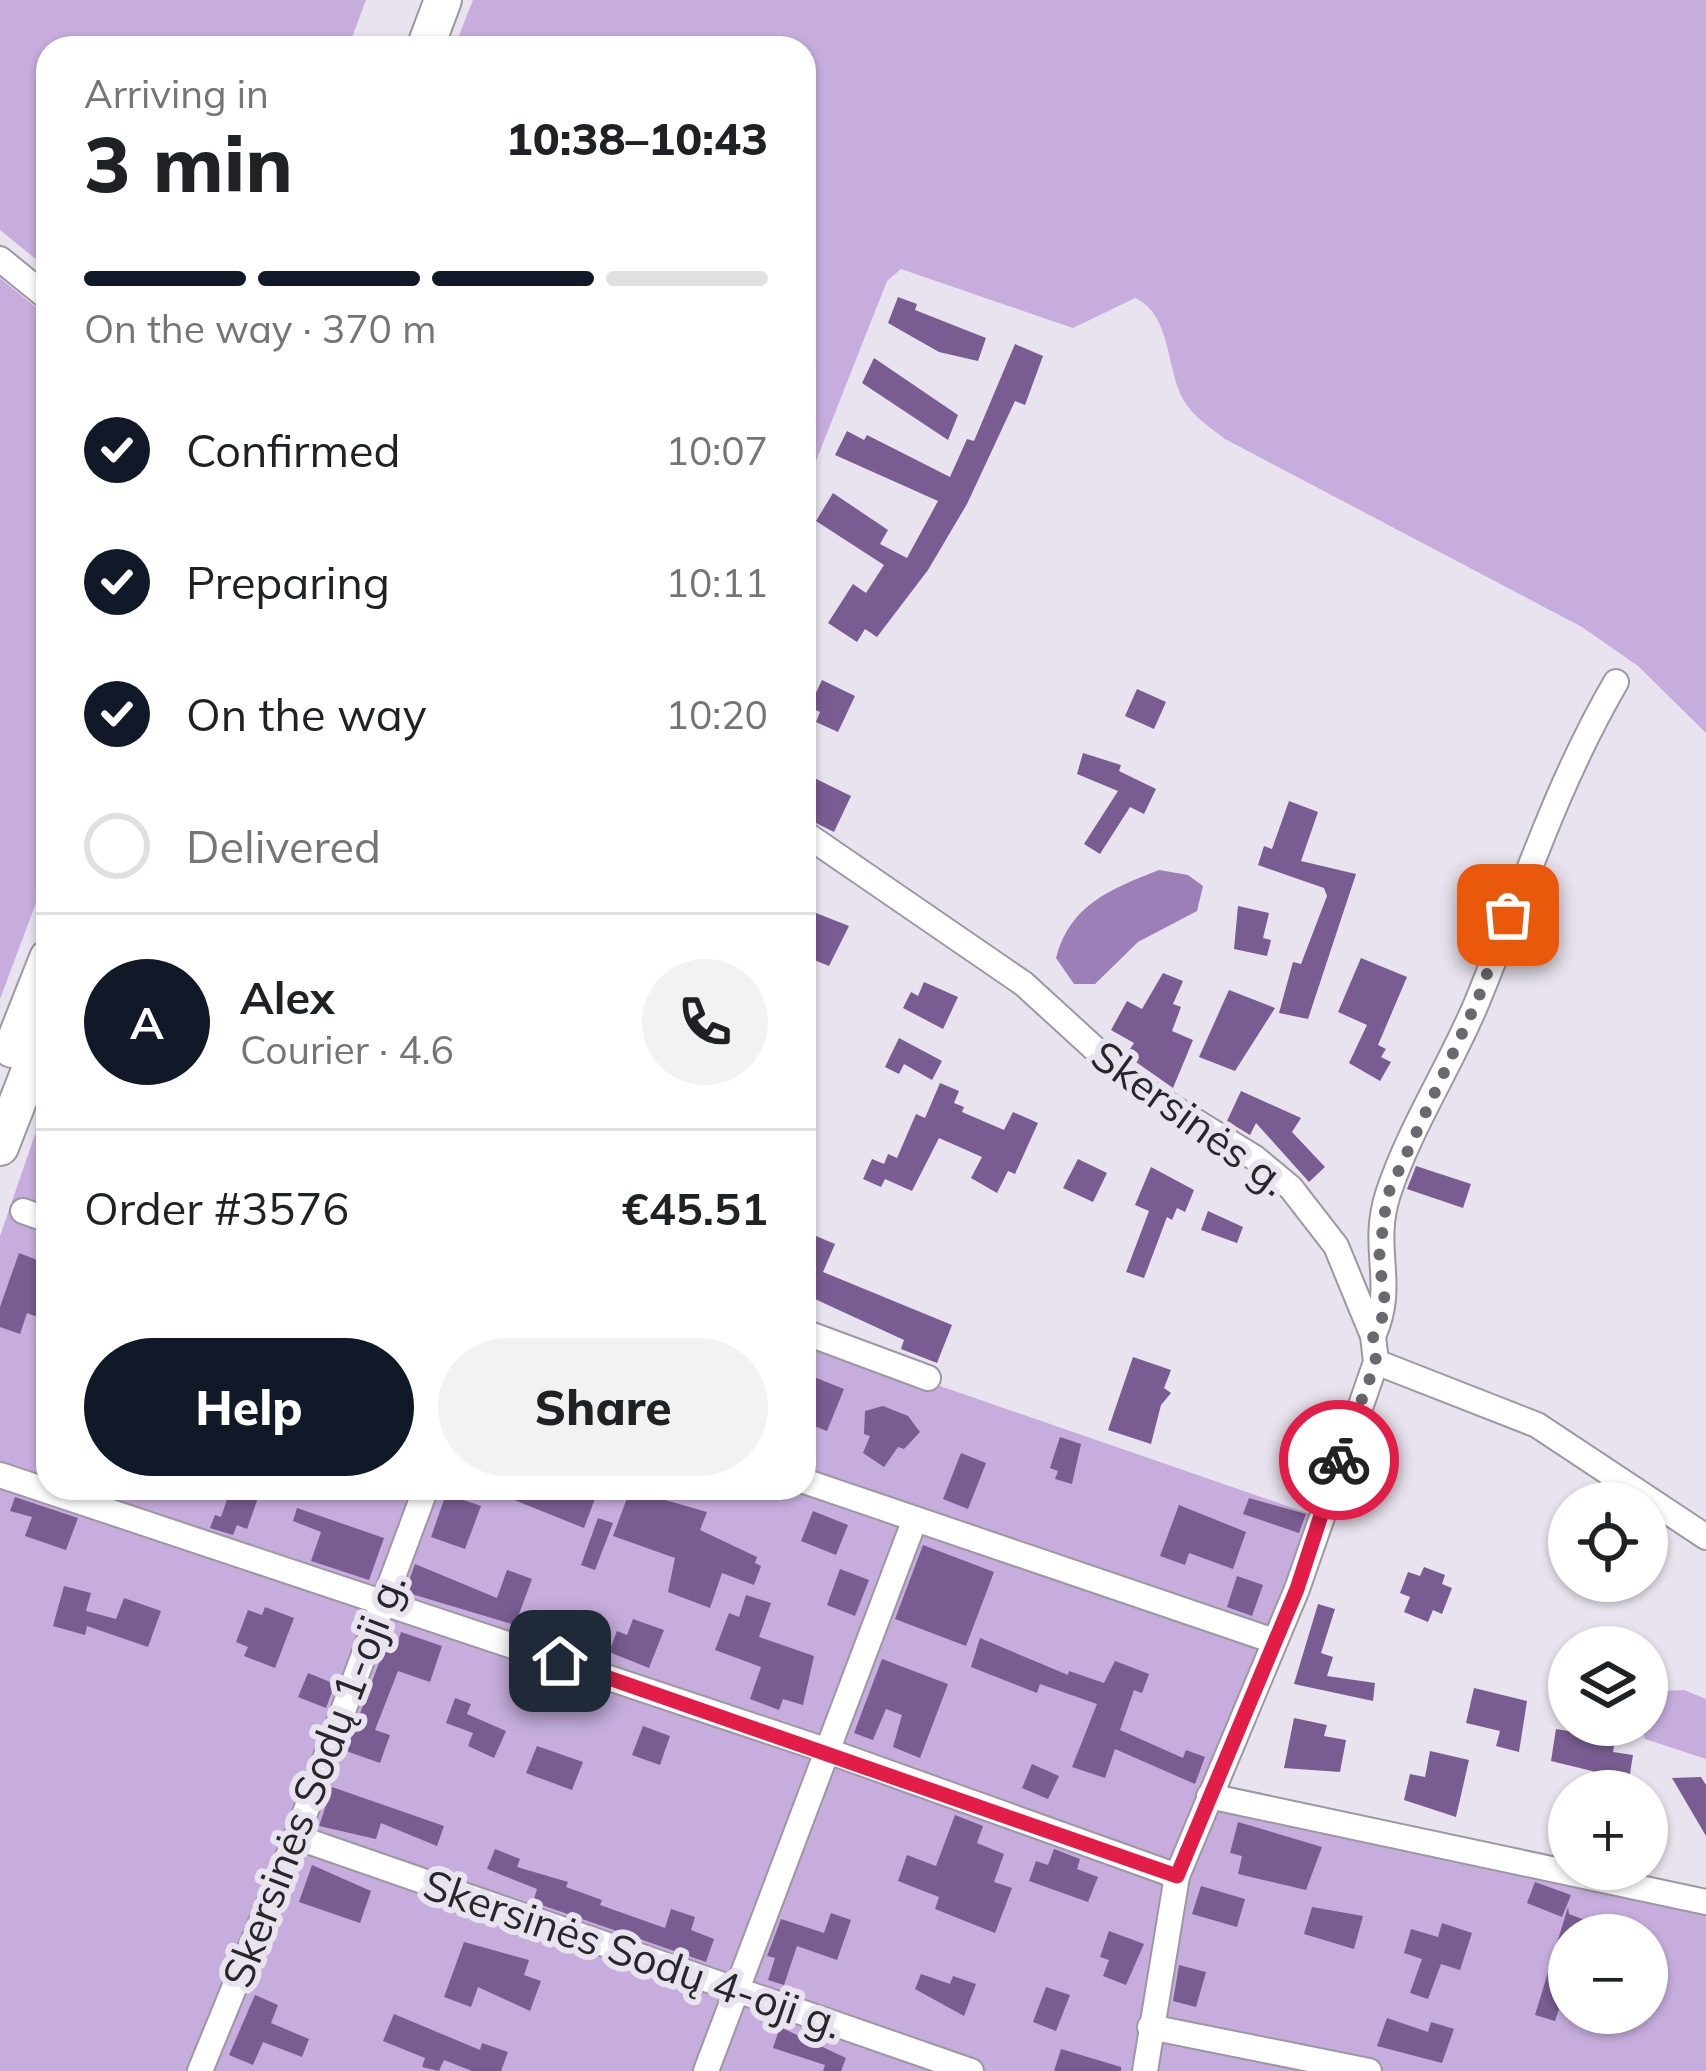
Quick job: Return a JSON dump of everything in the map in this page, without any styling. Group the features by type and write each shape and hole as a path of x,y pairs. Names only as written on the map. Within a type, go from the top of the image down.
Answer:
{"highway":[{"path":"404,36 418,0"},
{"path":"429,36 443,0"},
{"path":"0,1081 36,989"},
{"path":"0,1147 36,1055"}],"street":[{"path":"0,259 36,288"},
{"path":"1373,1336 1386,1310 1379,1258 1387,1196 1478,999 1549,810 1616,682"},
{"name":"Skersinės g.","path":"816,841 1024,984 1131,1082 1255,1158 1291,1188 1336,1246 1373,1336 1376,1362"},
{"path":"23,1211 36,1216"},
{"path":"816,1337 928,1378"},
{"path":"1145,2071 1177,1876 1274,1641 1376,1362 1537,1425 1706,1538"},
{"path":"0,1475 36,1487"},
{"path":"816,1485 1274,1641"},
{"path":"76,1500 825,1750 1177,1876"},
{"name":"Skersinės Sodų 1-oji g.","path":"200,2071 296,1837 422,1500"},
{"path":"706,2071 915,1519"},
{"path":"1209,1796 1706,1902"},
{"name":"Skersinės Sodų 4-oji g.","path":"296,1837 970,2071"},
{"path":"1150,2027 1369,2071"}],"shaded area":[{"path":"0,0 366,0 352,36 36,36 36,259 0,230"},
{"path":"473,0 1706,0 1706,733 1638,666 1582,627 1225,439 1183,399 1162,329 1147,306 1135,298 1073,328 901,269 887,281 816,461 816,36 459,36"},
{"path":"0,278 36,307 36,903 0,999"},
{"path":"1159,870 1188,875 1203,886 1197,911 1138,942 1095,984 1074,984 1056,958 1071,924 1109,892"},
{"path":"36,1132 36,1500 816,1500 816,1343 1316,1516 1207,1784 1548,1858 1548,1890 1668,1890 1668,1884 1706,1892 1706,2071 0,2071 0,1236"},
{"path":"1684,1690 1706,1699 1706,1759 1666,1746 1668,1691"}],"building":[{"path":"898,297 917,304 915,310 986,338 978,361 939,352 888,323"},
{"path":"1015,344 1043,356 1025,405 1015,401 967,504 928,570 877,637 865,629 857,642 828,623 853,584 866,593 884,565 816,521 833,493 888,530 880,544 907,558 938,501 835,455 847,431 864,440 867,435 950,477 967,439 974,441"},
{"path":"874,358 958,415 948,440 862,383"},
{"path":"822,680 855,696 838,732 816,722 820,712 816,692"},
{"path":"1137,689 1166,702 1154,729 1125,716"},
{"path":"1083,753 1121,765 1119,771 1156,789 1144,814 1130,807 1100,854 1084,844 1118,791 1077,774"},
{"path":"816,779 851,796 834,832 816,823"},
{"path":"1289,801 1318,812 1301,861 1356,874 1308,1019 1279,1013 1293,962 1301,964 1327,896 1324,888 1258,865 1264,846 1272,849"},
{"path":"1238,906 1269,913 1263,938 1271,940 1267,956 1234,949"},
{"path":"816,913 849,926 829,966 816,961"},
{"path":"1361,958 1407,977 1378,1045 1386,1049 1381,1057 1391,1062 1380,1081 1349,1063 1367,1025 1338,1012"},
{"path":"1163,973 1183,981 1173,1004 1181,1007 1172,1031 1193,1040 1173,1088 1126,1055 1134,1043 1111,1030 1127,1001 1142,1009"},
{"path":"924,982 958,997 943,1029 903,1008 911,992 918,996"},
{"path":"1229,990 1275,1008 1235,1071 1199,1057"},
{"path":"899,1038 942,1061 932,1080 904,1064 899,1074 885,1067"},
{"path":"940,1083 959,1091 954,1103 964,1107 962,1112 1004,1130 1013,1112 1038,1123 1015,1174 1008,1171 997,1193 971,1178 982,1157 939,1138 912,1191 885,1179 881,1187 863,1179 872,1159 884,1164 888,1154 897,1158 916,1114 925,1118"},
{"path":"1241,1091 1301,1118 1292,1132 1325,1167 1309,1182 1256,1123 1250,1135 1227,1121"},
{"path":"1078,1159 1107,1173 1093,1202 1063,1188"},
{"path":"1416,1166 1471,1184 1463,1208 1407,1189"},
{"path":"1151,1167 1194,1190 1185,1212 1177,1208 1172,1220 1167,1217 1144,1278 1126,1272 1149,1211 1135,1205"},
{"path":"1208,1211 1243,1227 1237,1243 1201,1230"},
{"path":"816,1236 835,1244 823,1272 952,1325 937,1363 901,1349 904,1340 816,1300"},
{"path":"19,1253 36,1259 36,1316 27,1313 20,1334 0,1327 0,1307"},
{"path":"1133,1357 1171,1370 1164,1388 1171,1393 1161,1405 1151,1444 1108,1430"},
{"path":"816,1378 844,1389 827,1431 816,1427"},
{"path":"883,1406 908,1416 920,1432 904,1449 898,1447 884,1467 863,1453 870,1436 864,1434 865,1411"},
{"path":"1060,1437 1081,1444 1072,1484 1055,1479 1058,1471 1050,1468"},
{"path":"961,1453 986,1463 968,1509 943,1499"},
{"path":"15,1497 78,1518 66,1550 25,1536 32,1517 10,1511"},
{"path":"1249,1498 1306,1514 1299,1533 1243,1514"},
{"path":"227,1500 257,1500 247,1529 237,1525 233,1535 210,1528 215,1515 221,1517"},
{"path":"444,1500 481,1506 465,1549 431,1537"},
{"path":"514,1500 594,1500 584,1528"},
{"path":"626,1500 665,1500 707,1512 700,1530 757,1557 755,1563 761,1566 754,1585 722,1573 710,1608 668,1592 675,1558 613,1536"},
{"path":"1179,1505 1246,1532 1233,1569 1189,1553 1185,1565 1160,1556"},
{"path":"297,1508 384,1538 369,1580 311,1561 321,1532 293,1521"},
{"path":"813,1511 848,1525 836,1555 801,1541"},
{"path":"598,1518 613,1523 595,1570 581,1565"},
{"path":"923,1545 994,1572 966,1646 895,1619"},
{"path":"415,1564 497,1598 507,1570 532,1579 515,1625 405,1592"},
{"path":"1424,1567 1445,1575 1442,1584 1452,1588 1442,1614 1433,1610 1428,1622 1404,1612 1410,1597 1400,1593 1408,1572 1420,1576"},
{"path":"840,1569 869,1580 855,1616 827,1605"},
{"path":"1237,1576 1263,1585 1252,1616 1227,1607"},
{"path":"64,1586 91,1593 86,1611 116,1619 124,1598 161,1611 148,1647 87,1626 85,1635 53,1626"},
{"path":"746,1595 771,1603 759,1637 814,1656 803,1705 783,1699 779,1710 750,1699 761,1667 715,1650 729,1613 739,1617"},
{"path":"1318,1604 1335,1609 1321,1653 1333,1657 1327,1676 1375,1683 1373,1701 1294,1684"},
{"path":"265,1607 294,1618 275,1668 244,1656 248,1647 236,1642 248,1610 262,1615"},
{"path":"633,1619 664,1630 649,1668 609,1652 617,1631 627,1635"},
{"path":"401,1632 442,1646 430,1682 398,1671 375,1730 390,1735 380,1763 346,1751 386,1644 396,1647"},
{"path":"980,1638 1068,1675 1069,1671 1104,1683 1115,1661 1149,1674 1142,1693 1134,1690 1120,1730 1183,1758 1186,1750 1205,1757 1195,1784 1115,1749 1105,1778 1072,1767 1097,1704 1040,1684 1037,1693 971,1667"},
{"path":"882,1659 948,1684 920,1758 893,1747 902,1715 886,1709 873,1740 854,1733"},
{"path":"308,1673 335,1684 326,1708 298,1697"},
{"path":"1474,1688 1527,1701 1519,1752 1496,1746 1500,1731 1466,1723"},
{"path":"455,1698 471,1704 467,1714 506,1731 494,1758 468,1746 473,1733 446,1723"},
{"path":"1294,1718 1327,1725 1324,1736 1346,1740 1340,1772 1284,1768"},
{"path":"643,1726 670,1736 660,1765 632,1755"},
{"path":"537,1746 583,1762 572,1790 526,1773"},
{"path":"1553,1746 1614,1746 1613,1752 1633,1755 1631,1770 1588,1770 1551,1761"},
{"path":"1430,1751 1469,1760 1456,1817 1404,1800 1410,1774 1425,1777"},
{"path":"1032,1764 1059,1776 1048,1799 1022,1788"},
{"path":"1701,1777 1706,1785 1706,1836 1672,1778"},
{"path":"332,1787 444,1826 437,1846 381,1823 376,1839 319,1826"},
{"path":"955,1815 983,1826 977,1843 1004,1854 994,1882 1012,1888 995,1933 935,1909 939,1897 898,1881 907,1855 936,1866"},
{"path":"1238,1822 1322,1847 1306,1890 1238,1874 1242,1856 1230,1853"},
{"path":"495,1849 520,1859 517,1867 568,1882 566,1887 602,1900 600,1905 665,1928 671,1909 695,1917 691,1930 714,1939 706,1962 533,1902 537,1889 487,1869"},
{"path":"1054,1849 1080,1859 1077,1869 1098,1877 1088,1902 1029,1881 1036,1861 1048,1865"},
{"path":"312,1865 371,1891 360,1923 299,1902"},
{"path":"1535,1882 1571,1895 1563,1914 1527,1903"},
{"path":"1201,1886 1245,1899 1237,1927 1192,1914"},
{"path":"1312,1907 1363,1916 1354,1949 1304,1934"},
{"path":"831,1913 851,1920 837,1960 797,1946 784,1985 768,1980 775,1958 767,1956 781,1919 824,1933"},
{"path":"1442,1923 1472,1933 1460,1970 1441,1964 1428,1999 1410,1993 1422,1959 1404,1953 1411,1929 1438,1937"},
{"path":"1109,1931 1144,1944 1126,1985 1103,1976 1109,1960 1100,1957"},
{"path":"464,1942 529,1960 524,1975 541,1981 530,2011 478,1987 471,2007 444,1997"},
{"path":"1179,1965 1206,1972 1196,2007 1173,2001"},
{"path":"1548,1972 1548,2019 1535,2015"},
{"path":"921,1974 950,1984 953,1976 976,1984 964,2016 915,1989"},
{"path":"1046,1987 1070,1995 1056,2031 1033,2022"},
{"path":"255,1995 278,2005 271,2023 309,2039 302,2057 263,2042 253,2065 229,2055"},
{"path":"394,2014 480,2050 482,2043 508,2052 501,2071 472,2071 444,2060 439,2071 422,2067 425,2058 383,2041"},
{"path":"1387,2018 1428,2032 1431,2022 1454,2029 1442,2063 1377,2046"},
{"path":"780,2027 846,2058 841,2071 823,2071 825,2065 773,2048"},
{"path":"1061,2049 1121,2067 1121,2071 1054,2071"}],"way so far":[{"path":"1339,1460 1376,1362 1373,1336 1386,1310 1379,1258 1387,1196 1478,999 1508,915"}],"route":[{"path":"560,1661 1177,1876 1297,1589 1339,1460"}]}
